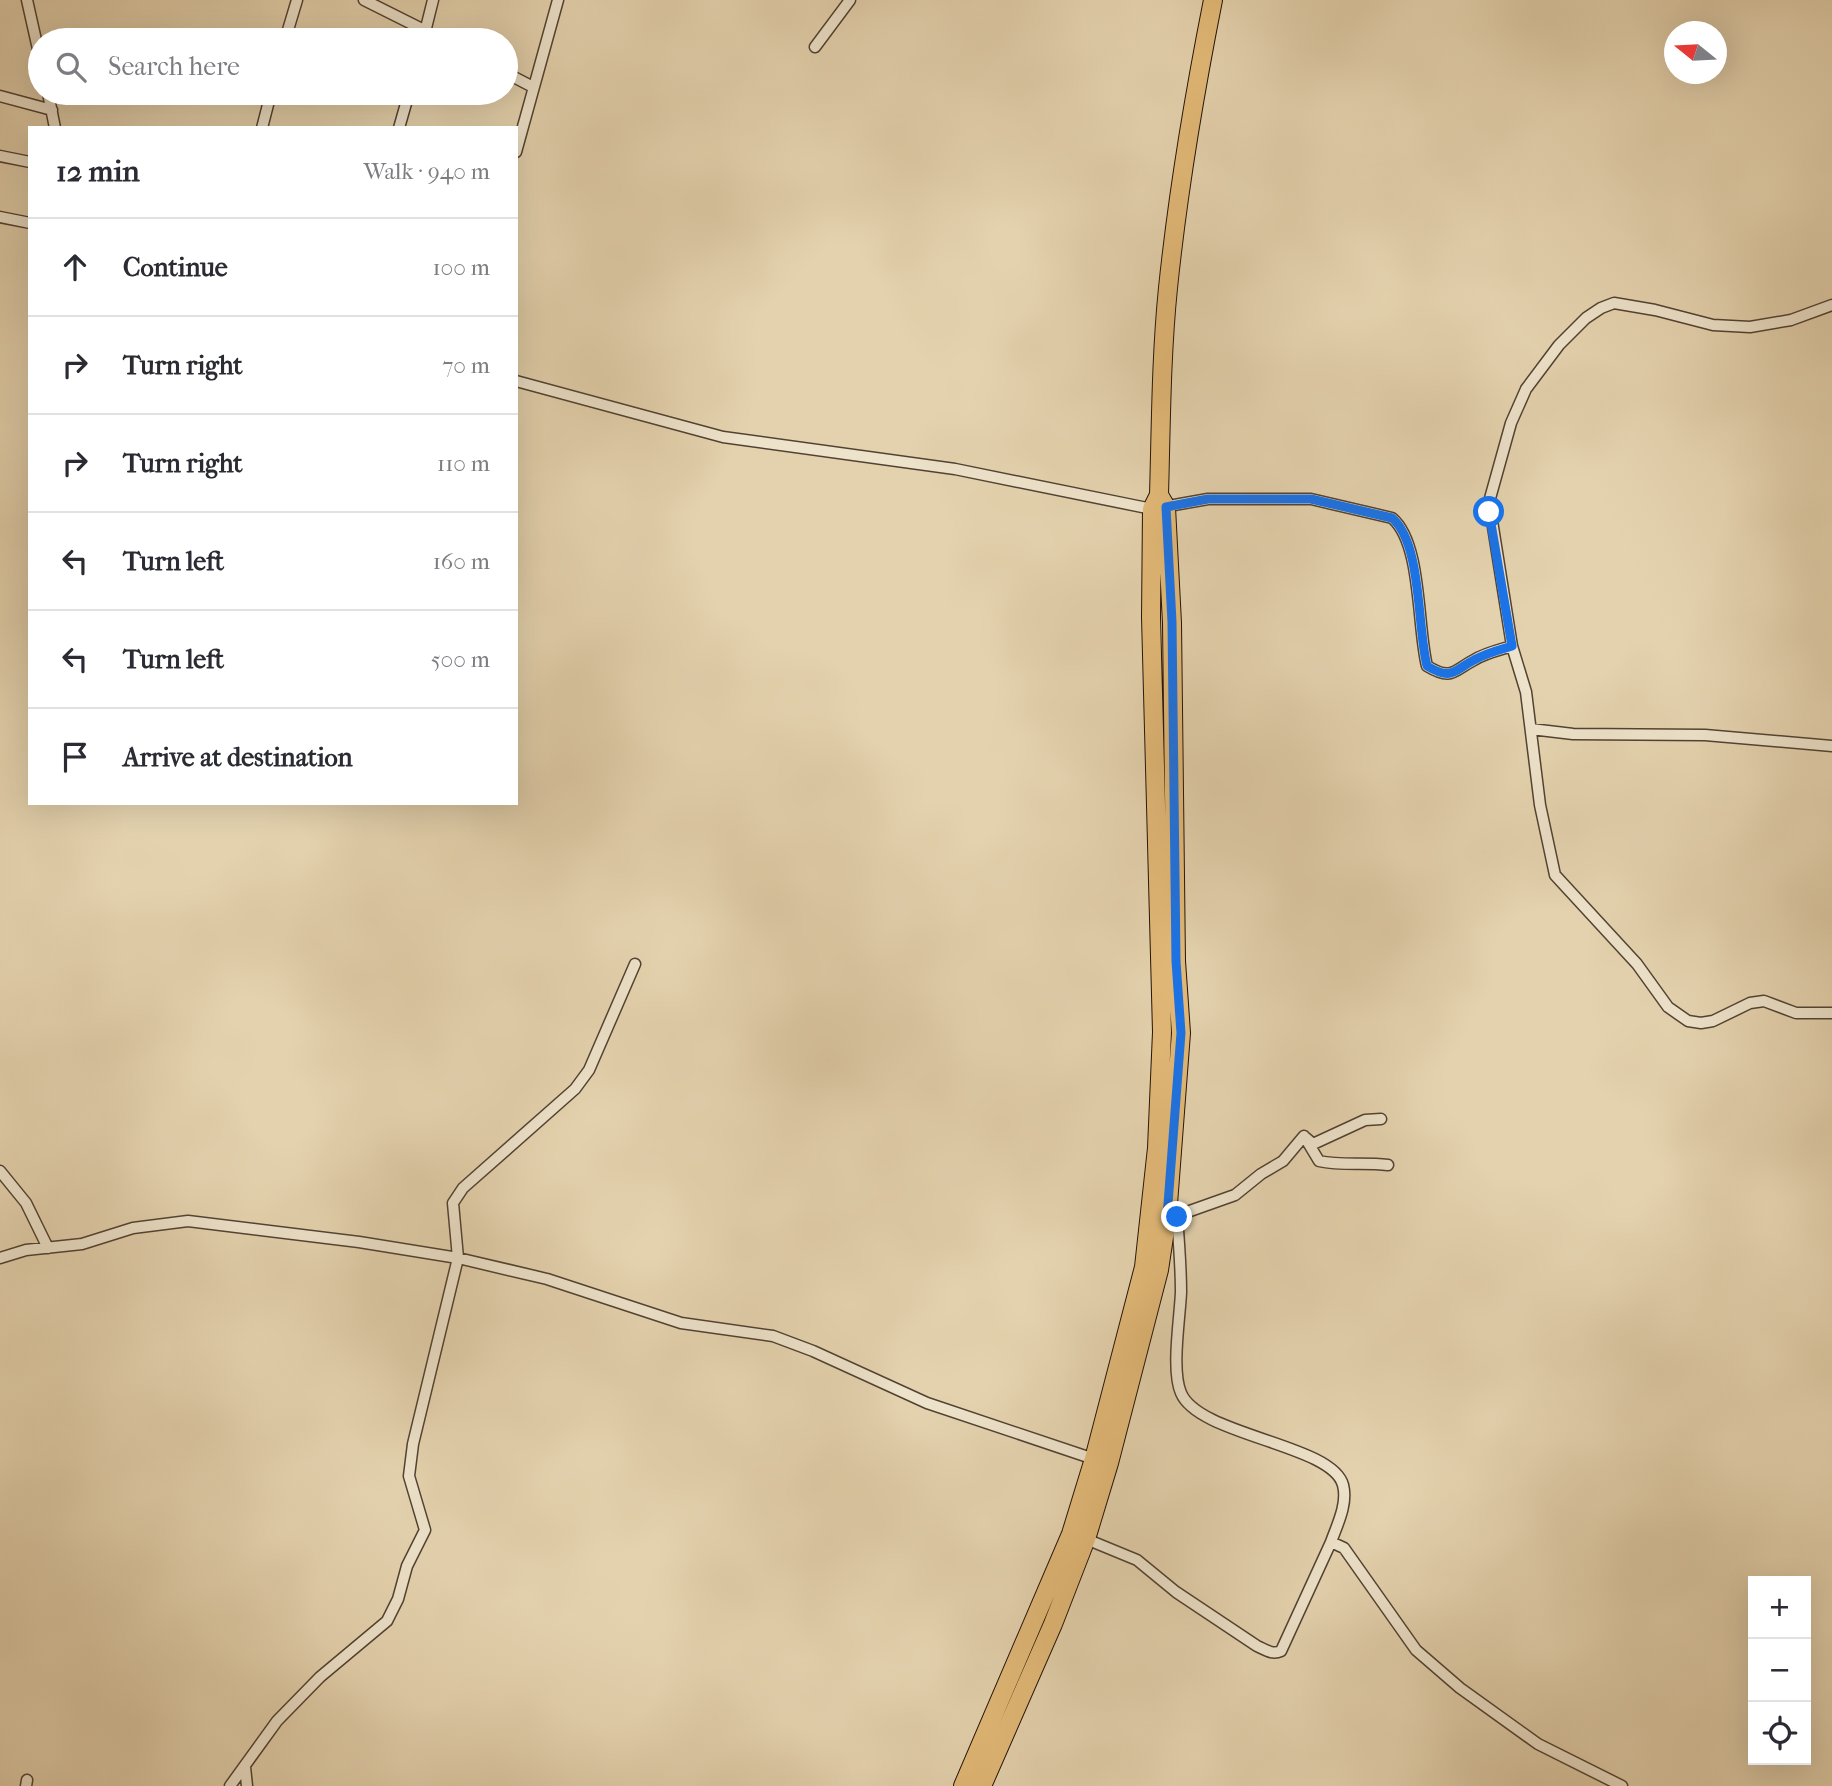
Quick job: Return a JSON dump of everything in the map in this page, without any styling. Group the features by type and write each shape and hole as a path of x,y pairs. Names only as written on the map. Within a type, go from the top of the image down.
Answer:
{"main road":[{"path":"963,1786 1072,1534 1144,1267 1157,1148 1162,1032 1152,631 1168,291 1192,108 1213,0"},
{"path":"982,1786 1053,1624 1086,1539 1112,1450 1172,1217 1181,1033 1176,961 1172,622 1159,504"}],"street":[{"path":"27,0 33,28"},
{"path":"289,28 297,0"},
{"path":"364,0 411,28"},
{"path":"427,28 433,0"},
{"path":"518,144 558,0"},
{"path":"815,47 850,0"},
{"path":"518,79 533,87"},
{"path":"0,96 28,104"},
{"path":"33,105 52,110"},
{"path":"51,105 55,126"},
{"path":"263,126 268,105"},
{"path":"400,126 406,105"},
{"path":"0,156 28,162"},
{"path":"0,217 28,223"},
{"path":"1832,305 1791,320 1750,327 1713,325 1614,303 1601,308 1586,318 1559,345 1526,389 1511,423 1489,502 1512,646 1526,692 1540,805 1555,875 1637,964 1668,1007 1688,1021 1713,1021 1750,1003 1764,1001 1796,1013 1832,1013"},
{"path":"518,382 723,437 955,469 1097,500 1159,504 1208,499 1311,499 1392,518 1401,525 1407,536 1412,555 1422,645 1427,666 1437,673 1458,672 1471,661 1512,646"},
{"path":"1531,729 1573,734 1705,735 1832,746"},
{"path":"230,1786 277,1721 320,1677 387,1621 398,1599 407,1566 425,1530 409,1476 413,1444 458,1258 453,1203 463,1188 575,1089 589,1070 635,964"},
{"path":"1304,1136 1313,1144 1365,1120 1381,1119"},
{"path":"1086,1539 1137,1560 1176,1592 1257,1646 1270,1653 1281,1651 1331,1542 1341,1514 1343,1485 1338,1476 1326,1466 1210,1419 1192,1408 1181,1394 1177,1377 1181,1290 1172,1217 1235,1195 1261,1174 1283,1161 1304,1136"},
{"path":"1304,1136 1319,1161 1336,1165 1362,1161 1388,1165"},
{"path":"0,1171 26,1203 48,1248"},
{"path":"0,1258 26,1250 82,1244 133,1228 188,1222 359,1242 458,1258 547,1279 681,1323 773,1336 813,1351 927,1403 1094,1459"},
{"path":"1331,1542 1344,1548 1416,1650 1460,1688 1538,1744 1622,1786"},
{"path":"245,1767 247,1786"}],"route":[{"path":"1177,1217 1167,1217 1181,1033 1176,961 1172,622 1166,507 1208,499 1311,499 1392,518 1401,525 1407,536 1412,555 1422,645 1427,666 1437,673 1448,674 1458,672 1471,661 1487,654 1512,646 1489,512"}]}
